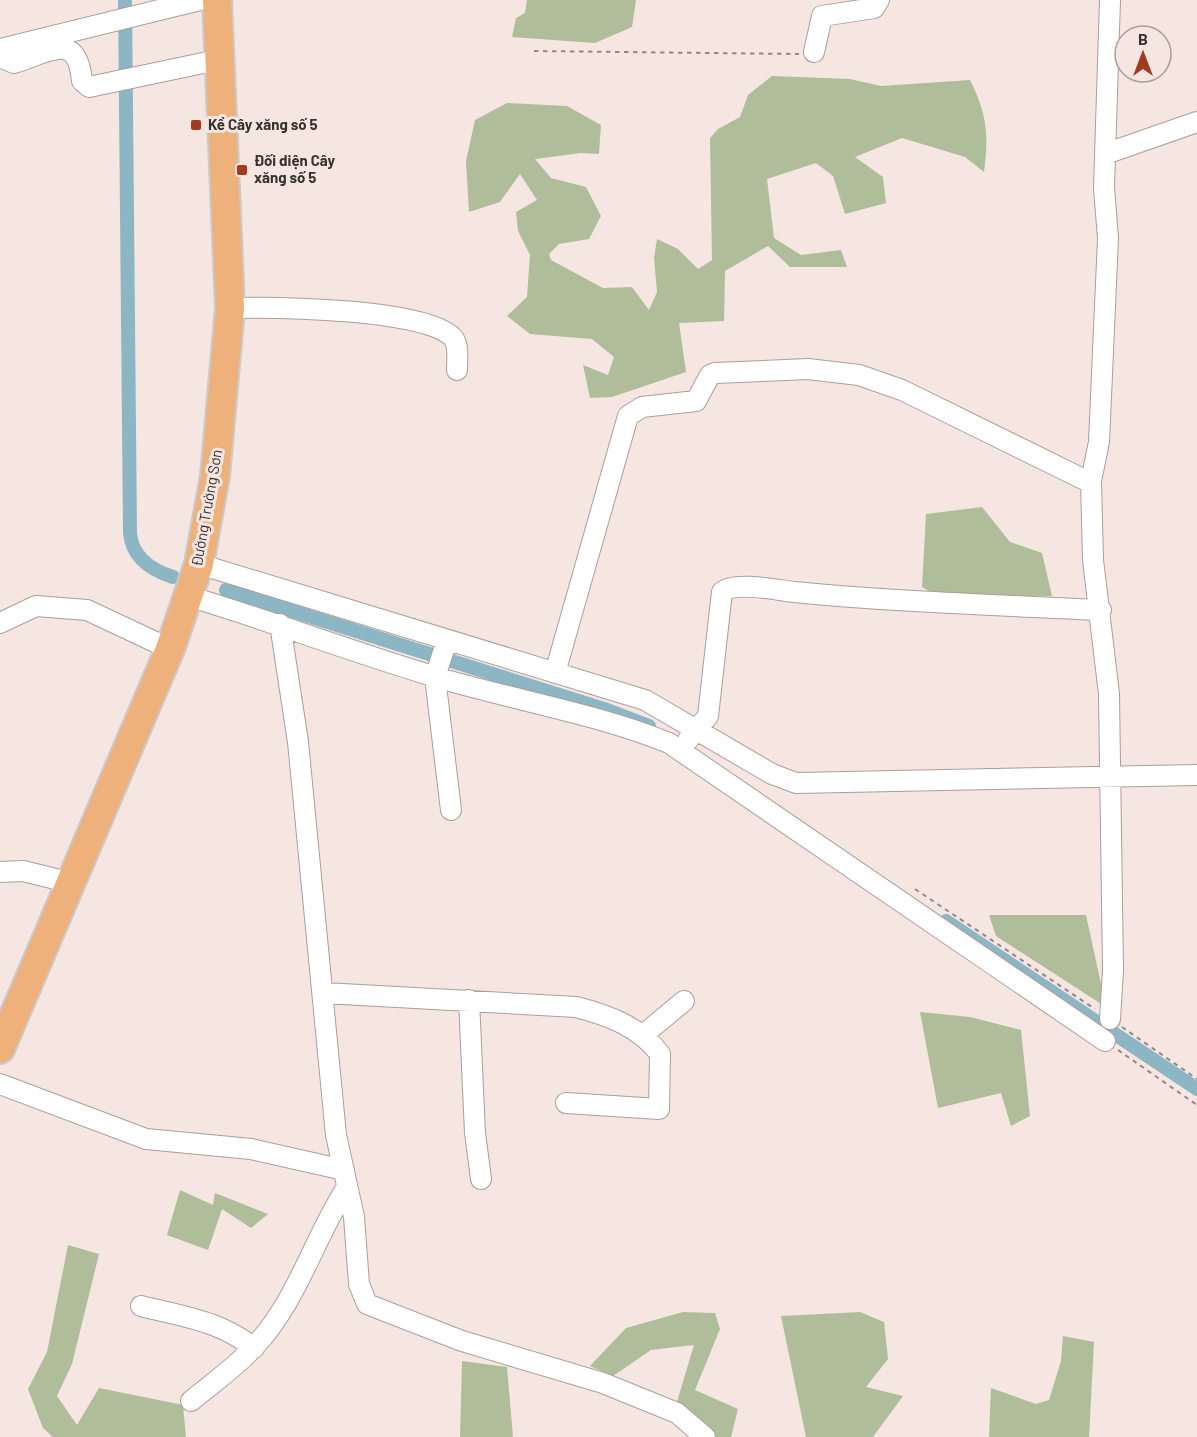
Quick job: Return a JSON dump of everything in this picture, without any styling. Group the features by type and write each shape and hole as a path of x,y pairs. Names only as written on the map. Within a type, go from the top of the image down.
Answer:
{"highway":[{"name":"Đường Trường Sơn","path":"0,1049 170,649 200,564 215,476 230,308 222,59 217,0"}],"street":[{"path":"0,49 200,0"},
{"path":"814,52 822,16 874,8 879,0"},
{"path":"1110,0 1104,188 1108,238 1099,442 1092,483 1093,560 1101,610 1109,694 1113,970 1110,1019"},
{"path":"0,57 14,63 54,49 66,48 76,54 82,81 85,85 93,86 131,76 222,59"},
{"path":"1105,154 1197,122"},
{"path":"230,308 280,307 345,311 428,325 441,329 453,338 457,349 457,370"},
{"path":"555,673 628,416 642,407 696,401 710,375 715,373 808,369 859,375 902,390 1092,483"},
{"path":"200,564 645,700 772,774 796,783 1197,775"},
{"path":"680,750 708,716 722,592 726,588 746,587 853,598 1101,610"},
{"path":"188,596 280,624 435,677 636,730 680,750 1105,1041"},
{"path":"0,623 36,606 87,610 170,649"},
{"path":"280,624 298,742 336,1135 354,1217 359,1284 368,1304 462,1341 603,1383 677,1413 705,1437"},
{"path":"447,640 435,677 451,810"},
{"path":"0,872 23,871 72,883"},
{"path":"324,993 576,1007 595,1012 643,1035 660,1054 659,1109 566,1103"},
{"path":"469,1000 475,1133 482,1179"},
{"path":"643,1035 684,1001"},
{"path":"0,1084 146,1139 251,1149 346,1178"},
{"path":"190,1401 254,1348 294,1288 346,1178"},
{"path":"141,1306 217,1325 236,1334 254,1348"}],"path":[{"path":"534,51 814,52"},
{"path":"910,886 1197,1079"},
{"path":"1105,1041 1197,1105"}],"green space":[{"path":"527,0 636,0 632,27 595,43 512,37 516,18 525,13"},
{"path":"772,76 850,79 881,86 970,80 980,104 985,125 984,172 965,157 902,138 855,157 883,177 886,203 845,214 833,176 816,163 767,179 774,238 801,255 841,250 847,267 790,267 768,246 725,271 724,321 679,323 686,372 612,397 590,398 583,365 608,375 614,357 592,339 530,334 507,316 527,297 530,255 518,231 516,212 537,200 520,174 500,202 469,212 466,161 475,120 507,103 567,106 601,125 599,154 581,153 535,159 551,178 586,187 601,216 589,239 559,244 549,254 551,260 603,288 632,287 649,310 657,292 654,258 657,239 678,249 698,269 712,260 710,138 718,129 740,117 748,95"},
{"path":"982,507 1010,542 1042,553 1052,596 936,595 922,587 926,514"},
{"path":"989,915 1086,915 1106,1007 996,936"},
{"path":"920,1012 970,1017 1021,1030 1030,1116 1011,1126 1001,1093 938,1108"},
{"path":"180,1190 213,1205 215,1193 268,1214 251,1228 222,1209 208,1250 167,1235"},
{"path":"68,1245 99,1254 72,1364 57,1396 77,1425 99,1388 183,1405 186,1437 53,1437 43,1428 28,1389 47,1352"},
{"path":"683,1312 715,1313 720,1329 695,1390 738,1409 731,1437 712,1437 676,1405 694,1345 651,1350 613,1376 590,1366 626,1328"},
{"path":"860,1312 884,1322 888,1359 866,1387 903,1396 873,1437 806,1437 781,1316"},
{"path":"1063,1336 1094,1342 1089,1437 989,1437 991,1388 1036,1404 1049,1400 1061,1361"},
{"path":"462,1361 507,1367 513,1437 460,1437"}],"waterway":[{"path":"125,0 130,533 134,549 139,556 157,571 173,577"},
{"path":"226,590 607,710 649,726"},
{"path":"946,921 1197,1089"}],"place":[{"name":"Kề Cây xăng số 5","path":"196,125"},
{"name":"Đối diện Cây xăng số 5","path":"242,170"}]}
